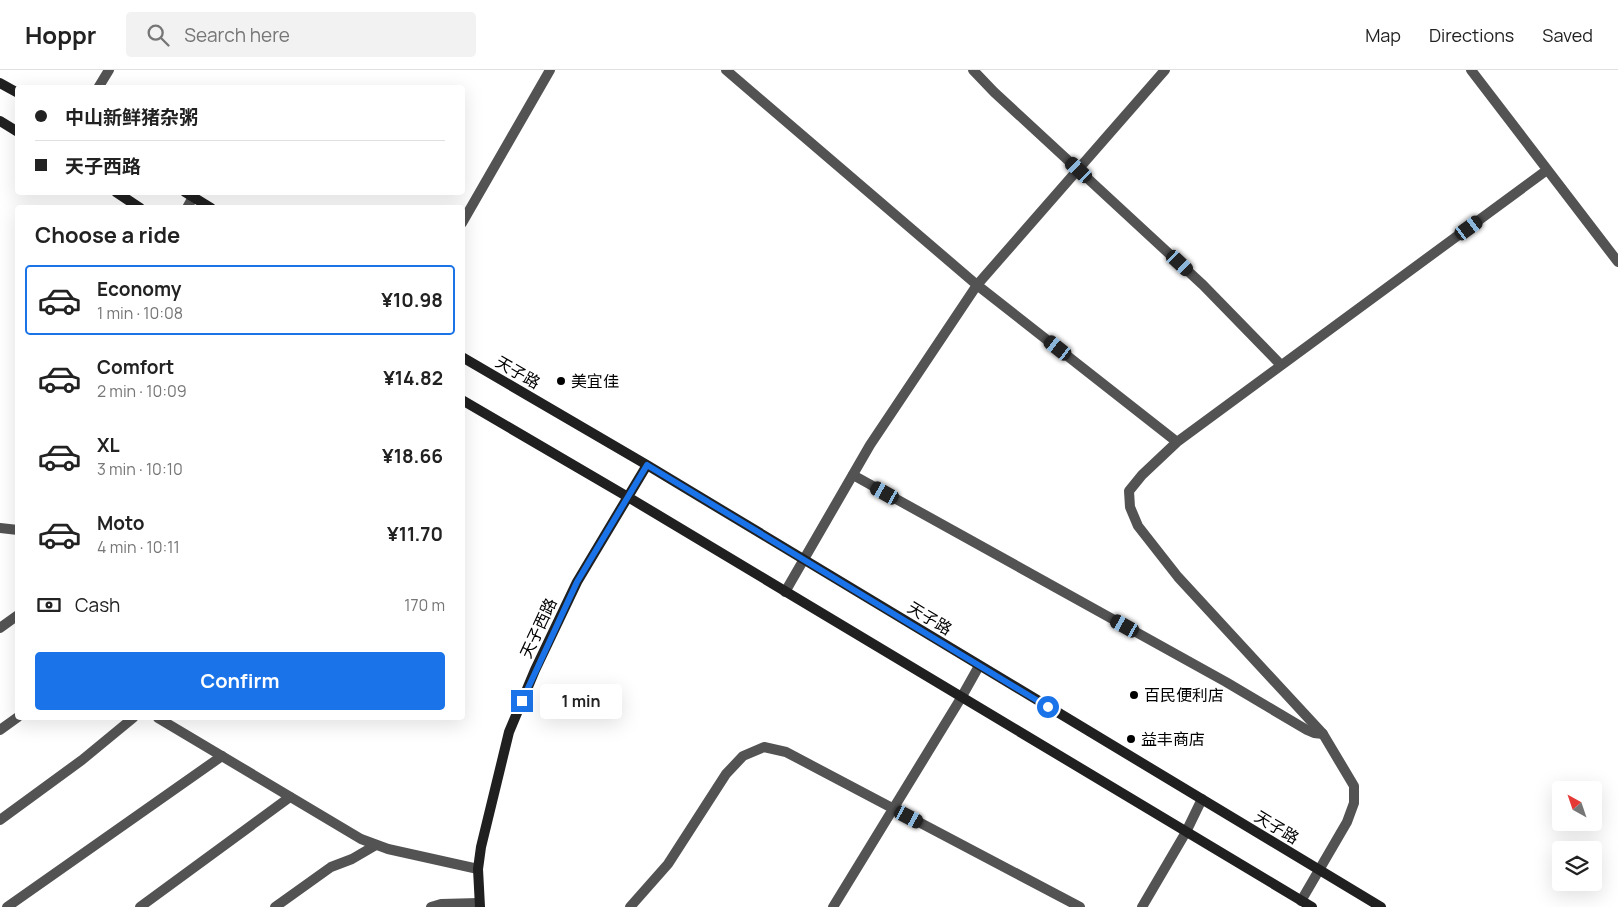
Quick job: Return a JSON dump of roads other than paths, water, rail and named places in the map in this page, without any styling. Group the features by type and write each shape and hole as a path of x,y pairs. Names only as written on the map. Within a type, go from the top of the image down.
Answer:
{"street":[{"path":"100,85 109,70"},
{"path":"465,218 550,70"},
{"path":"726,70 977,285 1177,442"},
{"path":"973,70 994,92 1231,312 1281,365"},
{"path":"784,592 804,561 870,445 977,285 1164,70"},
{"path":"1471,70 1618,262"},
{"path":"0,83 15,91"},
{"path":"0,121 15,130"},
{"path":"1301,901 1347,822 1354,803 1354,786 1323,734 1178,577 1138,526 1130,508 1129,491 1142,475 1177,442 1547,170"},
{"path":"120,195 136,205"},
{"path":"189,195 205,205"},
{"name":"天子路","path":"465,359 647,465 1381,907"},
{"path":"465,402 628,497 1312,907"},
{"name":"天子西路","path":"479,905 478,869 481,847 509,732 535,670 577,582 647,465"},
{"path":"853,475 1226,682 1307,730 1323,734"},
{"path":"0,528 15,530"},
{"path":"0,628 15,617"},
{"path":"833,907 979,666"},
{"path":"0,730 15,719"},
{"path":"0,820 82,760 132,720"},
{"path":"161,720 361,839 388,849 478,869"},
{"path":"630,907 668,864 726,774 743,756 764,747 786,752 1080,907"},
{"path":"7,907 222,756"},
{"path":"140,907 290,797"},
{"path":"1142,907 1186,832 1202,799"},
{"path":"275,907 331,867 376,845"},
{"path":"431,907 441,904 479,905"}],"place":[{"name":"美宜佳","path":"561,381"},
{"name":"百民便利店","path":"1134,695"},
{"name":"益丰商店","path":"1131,739"}]}
